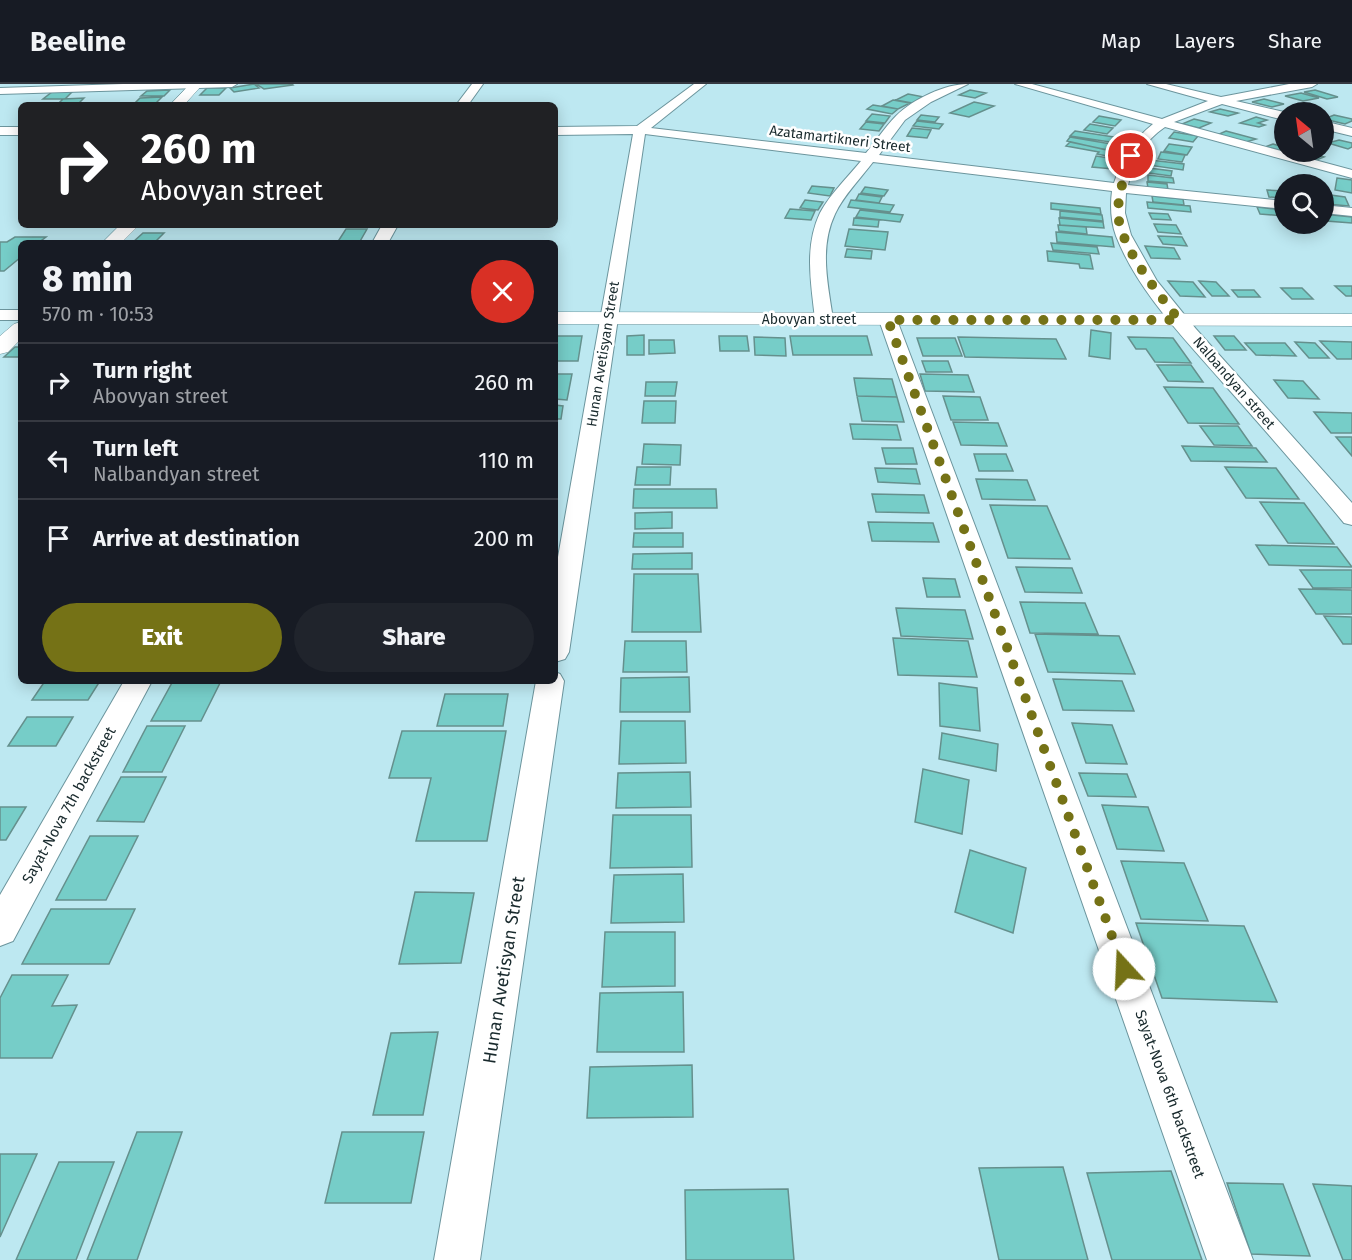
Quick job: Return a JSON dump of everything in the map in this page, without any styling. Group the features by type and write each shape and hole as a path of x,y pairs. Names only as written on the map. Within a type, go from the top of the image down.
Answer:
{"main road":[{"path":"180,102 197,85"},
{"path":"114,240 127,228"},
{"name":"Abovyan street","path":"558,318 1352,320"},
{"path":"0,347 18,331"}],"street":[{"path":"0,91 232,84"},
{"path":"464,102 478,84"},
{"path":"640,130 701,84"},
{"path":"824,319 817,259 820,235 828,212 901,117 927,100 963,84"},
{"path":"1020,84 1352,174"},
{"path":"1152,84 1274,114"},
{"name":"Nalbandyan street","path":"1312,84 1289,85 1223,101 1177,116 1144,136 1131,156 1121,188 1118,213 1127,244 1152,284 1179,320 1352,518"},
{"path":"1334,128 1352,132"},
{"name":"Azatamartikneri Street","path":"558,131 640,130 1121,188 1274,204"},
{"name":"Hunan Avetisyan Street","path":"558,633 640,130"},
{"path":"0,131 18,131"},
{"path":"1334,210 1352,212"},
{"path":"0,315 18,315"},
{"name":"Sayat-Nova 6th backstreet","path":"888,320 1230,1260"},
{"path":"1327,488 1352,488"},
{"name":"Sayat-Nova 7th backstreet","path":"0,929 136,684"},
{"name":"Hunan Avetisyan Street","path":"457,1260 550,684"}],"building":[{"path":"254,84 259,88 234,92 230,88"},
{"path":"256,84 292,84 293,85 264,89"},
{"path":"207,88 226,88 219,95 200,95"},
{"path":"170,90 164,96 141,96 147,91"},
{"path":"970,90 986,93 975,98 959,95"},
{"path":"1315,90 1338,97 1327,99 1304,92"},
{"path":"73,91 65,99 43,99 52,92"},
{"path":"1301,93 1319,98 1303,101 1285,96"},
{"path":"908,94 924,97 912,103 896,100"},
{"path":"162,97 157,102 136,102 140,98"},
{"path":"84,98 80,102 60,102 63,99"},
{"path":"1264,99 1276,102 1272,107 1252,102"},
{"path":"893,100 910,103 898,109 882,106"},
{"path":"974,102 994,106 969,117 950,113"},
{"path":"873,105 898,109 892,114 867,109"},
{"path":"1220,109 1238,113 1228,116 1210,112"},
{"path":"872,114 890,116 885,123 866,121"},
{"path":"921,115 939,117 935,122 917,120"},
{"path":"1334,115 1352,119 1345,124 1334,121"},
{"path":"1099,116 1121,120 1115,126 1093,122"},
{"path":"1256,117 1267,120 1258,123 1265,125 1259,127 1240,123"},
{"path":"1194,119 1211,123 1199,128 1182,124"},
{"path":"917,121 943,124 939,129 913,126"},
{"path":"866,122 884,124 879,131 860,129"},
{"path":"1090,124 1113,128 1107,134 1084,130"},
{"path":"912,128 931,130 927,138 907,136"},
{"path":"1075,131 1114,137 1110,142 1070,136"},
{"path":"1226,131 1256,139 1246,142 1217,135"},
{"path":"1174,132 1198,136 1193,142 1169,138"},
{"path":"1070,137 1111,144 1106,150 1067,141"},
{"path":"1339,140 1352,143 1352,147 1348,149 1334,145 1334,141"},
{"path":"1070,142 1115,153 1112,157 1097,154 1099,152 1066,146"},
{"path":"1169,144 1192,147 1187,155 1164,151"},
{"path":"1273,144 1274,144 1274,149 1265,147"},
{"path":"1161,152 1185,155 1182,162 1158,159"},
{"path":"1096,156 1115,159 1113,169 1092,167"},
{"path":"1150,160 1184,164 1183,170 1148,165"},
{"path":"1149,168 1172,171 1171,176 1149,173"},
{"path":"1148,175 1173,178 1174,183 1148,181"},
{"path":"1337,178 1352,180 1352,193 1335,190"},
{"path":"1147,182 1167,184 1168,190 1148,188"},
{"path":"812,186 834,188 830,196 808,193"},
{"path":"865,187 888,190 884,196 861,193"},
{"path":"1267,190 1274,190 1274,197 1269,197"},
{"path":"859,194 882,197 879,203 856,200"},
{"path":"1152,196 1183,199 1184,205 1153,202"},
{"path":"1334,196 1345,197 1349,206 1334,205"},
{"path":"805,200 823,202 818,210 800,208"},
{"path":"851,200 894,205 890,212 848,207"},
{"path":"1147,202 1190,206 1191,212 1148,208"},
{"path":"1051,203 1100,208 1101,214 1051,209"},
{"path":"1257,207 1274,209 1274,215 1260,214"},
{"path":"790,209 815,211 811,220 785,218"},
{"path":"860,210 903,215 900,222 856,217"},
{"path":"1060,211 1102,215 1103,221 1060,217"},
{"path":"1149,213 1168,214 1171,220 1152,219"},
{"path":"1334,215 1352,217 1352,223 1334,222"},
{"path":"854,218 879,220 878,227 853,225"},
{"path":"1059,218 1103,222 1104,228 1060,225"},
{"path":"1154,224 1176,225 1181,234 1158,232"},
{"path":"1058,225 1086,227 1087,234 1059,231"},
{"path":"346,229 367,229 361,240 339,240"},
{"path":"849,229 888,232 885,250 845,246"},
{"path":"1056,232 1112,237 1114,247 1057,242"},
{"path":"143,233 164,233 157,240 135,240"},
{"path":"1158,236 1182,237 1187,246 1163,244"},
{"path":"15,237 46,237 42,240 18,240 18,259 4,271 0,271 0,242 7,242"},
{"path":"1051,243 1097,247 1099,254 1053,250"},
{"path":"1145,246 1174,248 1180,259 1151,258"},
{"path":"847,249 872,251 871,259 845,257"},
{"path":"1047,251 1090,255 1093,269 1080,268 1079,264 1048,261"},
{"path":"1168,281 1193,282 1205,297 1180,296"},
{"path":"1199,281 1216,282 1229,296 1212,296"},
{"path":"1335,286 1352,286 1352,296 1346,296"},
{"path":"1281,288 1302,288 1313,299 1292,299"},
{"path":"1232,290 1254,290 1260,297 1238,297"},
{"path":"1091,330 1111,333 1110,359 1089,356"},
{"path":"644,335 644,355 627,355 627,336"},
{"path":"558,336 582,336 578,361 558,361"},
{"path":"719,336 747,336 749,351 720,351"},
{"path":"790,336 867,336 872,355 793,355"},
{"path":"1214,336 1234,336 1246,350 1225,350"},
{"path":"754,337 785,338 786,356 755,355"},
{"path":"958,337 1056,339 1066,359 965,357"},
{"path":"1128,337 1173,338 1191,363 1155,362 1146,349 1136,349"},
{"path":"917,338 955,338 962,356 923,356"},
{"path":"649,340 674,340 675,353 649,354"},
{"path":"1320,341 1352,342 1352,359 1337,359"},
{"path":"1295,342 1315,343 1329,358 1309,358"},
{"path":"1245,343 1285,343 1296,356 1256,355"},
{"path":"15,347 18,347 18,357 4,357"},
{"path":"922,361 948,361 952,372 926,372"},
{"path":"1157,365 1191,365 1203,382 1168,381"},
{"path":"558,374 572,374 567,400 558,399"},
{"path":"920,374 968,375 974,392 925,391"},
{"path":"854,378 892,379 897,397 857,396"},
{"path":"1274,380 1303,381 1319,399 1288,398"},
{"path":"646,382 677,382 675,396 645,396"},
{"path":"1164,387 1213,388 1239,424 1188,423"},
{"path":"857,396 897,397 904,422 862,421"},
{"path":"943,396 980,397 988,420 951,420"},
{"path":"644,401 676,401 675,423 642,423"},
{"path":"558,405 563,406 561,419 558,419"},
{"path":"1314,412 1352,413 1352,433 1331,433"},
{"path":"953,422 998,423 1007,446 961,445"},
{"path":"850,424 897,425 901,440 853,439"},
{"path":"1200,426 1238,426 1252,446 1214,445"},
{"path":"1336,437 1352,437 1352,456"},
{"path":"644,444 681,445 680,465 642,464"},
{"path":"1182,446 1256,448 1267,462 1191,461"},
{"path":"882,448 913,448 917,464 886,464"},
{"path":"974,454 1006,454 1013,471 979,471"},
{"path":"637,467 671,467 670,485 635,485"},
{"path":"1225,467 1276,468 1299,499 1246,498"},
{"path":"875,468 916,469 920,484 878,482"},
{"path":"976,479 1027,480 1035,500 982,499"},
{"path":"634,489 716,489 717,508 633,508"},
{"path":"872,494 924,495 929,513 876,512"},
{"path":"1260,502 1304,503 1334,544 1288,543"},
{"path":"990,505 1047,506 1070,559 1008,558"},
{"path":"672,512 672,528 635,529 635,513"},
{"path":"868,522 933,523 939,542 872,541"},
{"path":"634,533 683,533 683,547 633,547"},
{"path":"1256,545 1337,547 1352,567 1269,565"},
{"path":"692,553 692,569 632,569 633,554"},
{"path":"1016,567 1072,568 1082,593 1025,592"},
{"path":"1300,570 1352,570 1352,588 1313,588"},
{"path":"634,574 698,574 701,632 632,632"},
{"path":"923,578 955,579 960,597 927,597"},
{"path":"1299,589 1352,590 1352,614 1316,614"},
{"path":"1020,602 1085,603 1098,634 1030,633"},
{"path":"896,608 965,610 973,639 901,636"},
{"path":"1324,616 1352,617 1352,644 1343,644"},
{"path":"1035,634 1119,636 1135,674 1048,672"},
{"path":"893,638 968,641 977,677 898,675"},
{"path":"625,641 686,641 687,672 623,672"},
{"path":"689,677 690,712 620,712 621,678"},
{"path":"1053,679 1122,681 1134,711 1063,710"},
{"path":"939,683 977,688 980,731 940,726"},
{"path":"43,684 98,684 88,700 32,700"},
{"path":"171,684 220,684 201,721 151,721"},
{"path":"445,694 508,694 503,726 437,726"},
{"path":"27,717 73,717 56,746 8,746"},
{"path":"621,721 685,721 686,763 619,764"},
{"path":"1072,723 1112,725 1127,764 1086,763"},
{"path":"147,726 185,726 162,772 123,772"},
{"path":"402,731 506,731 487,841 416,841 431,778 389,778"},
{"path":"942,733 998,744 996,771 939,759"},
{"path":"923,769 969,780 962,834 915,822"},
{"path":"690,772 691,807 616,808 618,773"},
{"path":"1079,773 1127,774 1136,797 1088,796"},
{"path":"121,777 166,777 144,822 97,821"},
{"path":"1102,805 1148,807 1164,851 1117,849"},
{"path":"0,807 26,807 6,840 0,840"},
{"path":"613,815 691,815 692,867 610,868"},
{"path":"90,836 138,836 106,900 56,900"},
{"path":"970,850 1026,868 1013,933 955,912"},
{"path":"1121,861 1184,863 1208,921 1141,919"},
{"path":"683,874 684,922 611,923 614,875"},
{"path":"415,892 474,893 461,963 399,964"},
{"path":"51,909 135,909 109,964 22,964"},
{"path":"1136,923 1244,926 1277,1002 1162,998"},
{"path":"605,932 675,932 675,986 602,987"},
{"path":"12,975 68,975 52,1006 77,1005 52,1058 0,1058 0,998"},
{"path":"683,992 684,1052 597,1052 600,993"},
{"path":"438,1032 423,1115 373,1115 391,1033"},
{"path":"692,1065 693,1117 587,1118 590,1067"},
{"path":"137,1132 182,1132 137,1260 87,1260"},
{"path":"342,1132 424,1132 411,1203 325,1203"},
{"path":"0,1154 37,1154 0,1237"},
{"path":"59,1162 114,1162 76,1260 16,1260"},
{"path":"1063,1167 1088,1260 999,1260 979,1168"},
{"path":"1171,1171 1202,1260 1112,1260 1087,1173"},
{"path":"1227,1183 1283,1184 1310,1256 1251,1254"},
{"path":"1313,1184 1352,1186 1352,1260 1343,1260"},
{"path":"788,1189 794,1260 686,1260 685,1190"}],"route":[{"path":"1124,969 888,320 1179,320 1152,284 1127,244 1118,213 1121,188 1131,156"}]}
